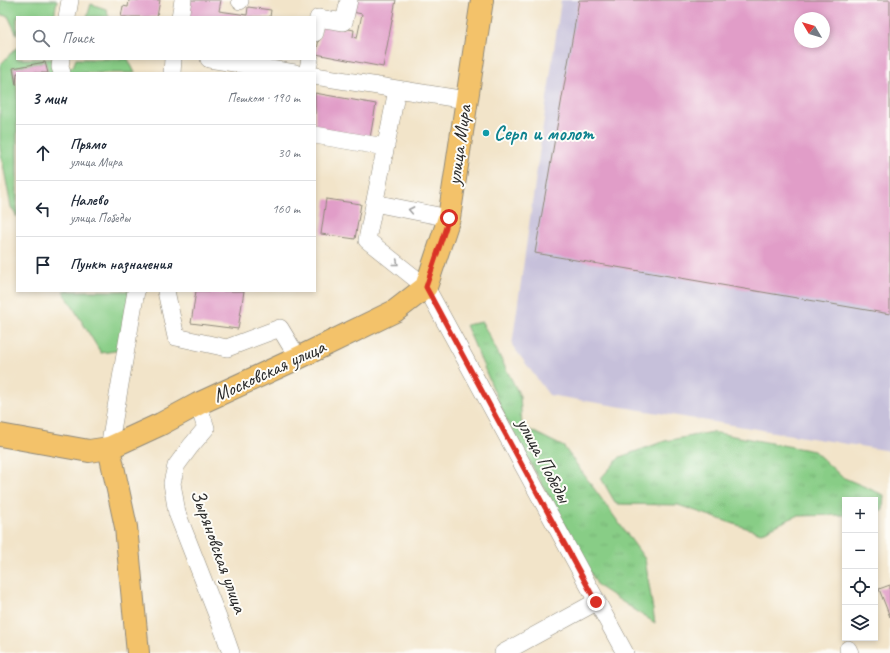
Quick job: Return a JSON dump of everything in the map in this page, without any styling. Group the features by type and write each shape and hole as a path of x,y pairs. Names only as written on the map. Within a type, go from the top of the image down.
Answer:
{"main road":[{"name":"улица Мира","path":"426,287 449,218 482,0"},
{"name":"Московская улица","path":"0,435 89,451 109,448 161,424 198,404 395,311 426,287"},
{"path":"109,448 126,527 138,653"}],"street":[{"path":"67,16 70,0"},
{"path":"180,16 182,0"},
{"path":"316,28 318,18 344,22 348,0"},
{"path":"172,72 173,60"},
{"path":"215,60 288,72"},
{"path":"307,72 310,60"},
{"path":"316,76 466,100"},
{"path":"396,90 367,240 426,287"},
{"path":"316,135 385,147"},
{"path":"374,203 449,218"},
{"name":"улица Победы","path":"426,287 625,653"},
{"path":"109,448 136,292"},
{"path":"166,292 176,337 227,348 280,328 298,358"},
{"name":"Зыряновская улица","path":"198,404 206,428 176,466 172,483 177,513 214,605 231,653"},
{"path":"503,653 596,602"}],"shaded area":[{"path":"561,0 890,0 890,451 549,395 512,345"}],"green space":[{"path":"0,0 57,0 54,16 16,16 16,33 8,16 0,15"},
{"path":"91,4 106,9 109,16 87,16"},
{"path":"16,48 16,60 56,60 60,67 73,67 76,60 128,60 134,72 48,72 45,62 13,68 16,84 16,215 11,207 0,148 0,65"},
{"path":"64,292 138,292 129,349 101,353"},
{"path":"482,322 520,396 522,426 564,447 645,559 655,623 598,586 506,419 466,325"},
{"path":"712,432 814,451 842,477 884,495 883,510 878,511 878,497 842,497 842,515 796,516 761,533 678,505 616,504 601,478 620,457 665,441"}],"building":[{"path":"129,0 160,0 157,16 121,16 123,6 128,7"},
{"path":"190,0 221,0 219,11 247,15 248,7 271,10 270,16 188,16"},
{"path":"354,0 396,0 383,67 316,54 322,24 354,30 353,37 357,38 362,14 352,12"},
{"path":"579,0 890,0 890,314 535,253"},
{"path":"45,62 48,72 16,72 16,85 13,68"},
{"path":"316,93 376,104 370,138 316,128"},
{"path":"326,199 361,204 355,239 321,234"},
{"path":"196,292 244,292 238,329 191,323"},
{"path":"890,585 890,617 879,589"}],"place":[{"name":"Серп и молот","path":"486,133"}],"route":[{"path":"449,218 426,287 596,602"}]}
